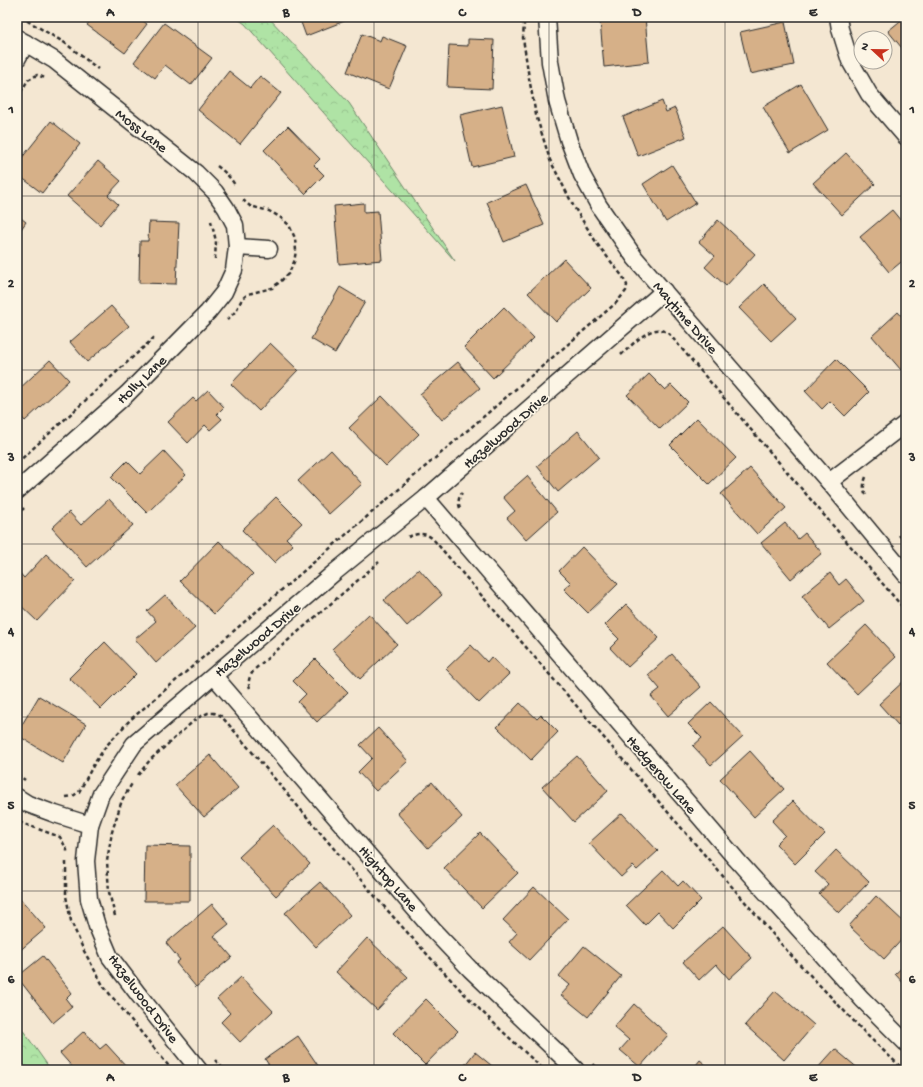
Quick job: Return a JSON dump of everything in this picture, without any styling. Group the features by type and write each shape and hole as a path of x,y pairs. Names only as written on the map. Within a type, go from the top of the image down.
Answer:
{"street":[{"name":"Maytime Drive","path":"547,17 550,62 557,101 569,141 582,175 599,206 635,258 829,482 906,575"},
{"path":"838,17 840,29 850,61 865,88 905,134"},
{"path":"17,59 22,40"},
{"name":"Moss Lane","path":"22,40 54,60 196,173 215,192 226,208 235,225 237,247"},
{"path":"237,247 269,249"},
{"name":"Holly Lane","path":"17,491 127,394 208,312 224,292 234,270 237,247"},
{"name":"Hazelwood Drive","path":"199,1070 110,957 97,926 89,899 86,861 90,825 102,794 134,744 329,578 426,498 664,291"},
{"path":"829,482 906,423"},
{"name":"Hedgerow Lane","path":"426,498 736,859 862,999 906,1043"},
{"name":"Hightop Lane","path":"214,676 433,930 470,969 576,1070"},
{"path":"17,797 28,804 90,825"}],"path":[{"path":"21,17 65,42 101,72"},
{"path":"62,797 67,798 79,792 94,764 106,746 130,720 616,304 626,291 627,285 623,277 598,245 574,207 550,160 536,114 523,38 524,24 522,17"},
{"path":"17,98 28,80 37,75 49,80"},
{"path":"217,166 232,181 237,190"},
{"path":"223,324 236,311 242,299 248,294 272,288 289,273 294,262 296,251 295,238 289,225 269,210 250,206 240,195"},
{"path":"210,217 216,241 215,262"},
{"path":"616,360 646,334 654,330 663,330 670,335 906,611"},
{"path":"17,463 157,335"},
{"path":"870,472 863,483 866,497 871,502"},
{"path":"17,515 28,504"},
{"path":"896,532 906,543"},
{"path":"406,538 417,533 424,533 433,539 789,953 868,1036 904,1070"},
{"path":"252,692 248,684 250,675 255,669 382,559"},
{"path":"116,922 109,892 107,861 112,832 122,800 135,778 150,760 197,718 208,713 220,715 401,926 456,985 544,1070"},
{"path":"17,774 29,782"},
{"path":"214,1058 224,1070"},
{"path":"589,1060 600,1070"}],"green space":[{"path":"235,17 268,17 349,103 455,261 245,24"},
{"path":"17,1022 51,1070 17,1070"}],"building":[{"path":"93,17 138,17 147,24 125,53 87,25"},
{"path":"299,17 346,17 347,20 306,36"},
{"path":"645,17 649,62 604,67 600,21"},
{"path":"906,17 906,53 893,37 893,30 889,30"},
{"path":"785,22 794,65 750,74 740,32"},
{"path":"164,23 212,58 191,85 165,65 155,78 134,62"},
{"path":"362,34 380,41 382,36 407,46 389,89 347,72"},
{"path":"468,39 494,40 492,89 447,87 449,45 468,46"},
{"path":"229,71 250,88 260,76 281,93 240,144 198,110"},
{"path":"801,84 828,130 790,153 763,107"},
{"path":"662,101 666,112 675,108 686,137 638,156 623,117"},
{"path":"502,105 514,157 472,167 460,115"},
{"path":"51,121 80,144 42,193 17,174 17,164"},
{"path":"288,126 320,159 314,165 324,175 305,194 264,150"},
{"path":"846,153 875,184 842,215 813,183"},
{"path":"98,161 121,181 108,195 118,204 100,225 67,196"},
{"path":"672,165 696,203 666,222 643,184"},
{"path":"526,185 544,225 504,242 487,202"},
{"path":"364,203 364,212 378,211 382,260 339,264 334,206"},
{"path":"892,210 906,227 906,258 889,272 860,237"},
{"path":"17,215 26,222 17,235"},
{"path":"718,220 755,254 726,286 705,267 715,256 699,242"},
{"path":"149,222 179,223 176,284 139,283 140,241 148,241"},
{"path":"564,259 591,288 556,322 528,293"},
{"path":"764,284 796,318 771,341 739,308"},
{"path":"340,287 365,302 335,353 311,339"},
{"path":"111,306 129,326 87,362 70,342"},
{"path":"504,307 534,338 493,378 464,347"},
{"path":"898,312 906,321 906,366 901,370 872,336"},
{"path":"270,343 298,370 259,411 231,384"},
{"path":"836,359 869,392 845,416 830,401 822,409 805,391"},
{"path":"50,360 69,380 25,421 17,412 17,391"},
{"path":"458,362 480,388 442,420 420,394"},
{"path":"649,374 665,390 671,385 688,402 660,429 627,395"},
{"path":"208,390 224,407 217,414 222,419 210,430 205,425 188,443 168,422 193,398 196,401"},
{"path":"382,396 419,434 386,466 349,428"},
{"path":"697,418 736,458 709,484 670,445"},
{"path":"578,431 599,457 558,492 537,466"},
{"path":"331,450 362,484 329,514 298,481"},
{"path":"164,451 186,475 147,513 111,477 127,461 140,474"},
{"path":"750,468 786,508 757,534 721,494"},
{"path":"527,476 557,512 526,540 507,518 515,511 503,497"},
{"path":"276,497 302,523 286,538 293,545 274,563 242,530"},
{"path":"109,499 133,525 87,567 52,528 69,512 81,525"},
{"path":"785,523 798,539 805,533 822,553 791,579 761,543"},
{"path":"219,541 253,574 214,614 180,581"},
{"path":"582,547 618,584 588,613 564,589 571,583 559,571"},
{"path":"46,554 75,581 37,621 17,602 17,570 24,578"},
{"path":"419,569 442,595 407,626 384,600"},
{"path":"830,573 839,585 846,579 864,601 829,629 802,596"},
{"path":"165,595 195,628 156,663 135,639 156,621 147,611"},
{"path":"626,604 659,638 628,667 610,648 619,639 605,625"},
{"path":"369,614 397,644 360,679 332,649"},
{"path":"866,625 896,657 857,694 827,662"},
{"path":"105,642 136,674 101,709 69,678"},
{"path":"471,645 487,662 491,657 509,674 479,703 446,669"},
{"path":"672,654 701,687 668,716 651,696 660,689 648,675"},
{"path":"315,659 348,692 317,722 298,702 306,694 293,681"},
{"path":"906,679 906,718 898,725 879,704"},
{"path":"39,696 86,724 63,763 17,735"},
{"path":"711,702 743,736 711,765 693,746 702,738 688,724"},
{"path":"520,703 537,719 541,715 558,732 531,760 497,727"},
{"path":"378,728 408,761 376,791 358,772 372,758 360,745"},
{"path":"750,751 784,789 754,817 720,779"},
{"path":"210,755 238,788 204,817 175,785"},
{"path":"577,756 608,791 574,822 542,787"},
{"path":"432,782 462,817 428,848 397,813"},
{"path":"793,801 825,834 795,864 776,844 785,835 772,821"},
{"path":"622,813 658,851 637,870 633,866 621,877 589,843"},
{"path":"273,825 310,864 276,896 239,857"},
{"path":"480,833 518,873 482,908 444,868"},
{"path":"145,845 190,846 190,901 144,901"},
{"path":"836,850 869,882 839,913 819,894 828,884 815,872"},
{"path":"663,870 678,886 683,881 701,900 673,928 658,912 645,925 626,905"},
{"path":"320,882 350,915 316,947 285,913"},
{"path":"534,887 568,919 529,960 509,942 517,933 503,920"},
{"path":"17,895 46,928 17,953"},
{"path":"876,896 906,924 906,935 884,959 849,926"},
{"path":"212,904 229,924 214,936 232,957 196,987 176,963 180,960 166,943"},
{"path":"723,926 752,958 729,979 716,964 699,980 683,962"},
{"path":"367,938 408,977 377,1010 336,972"},
{"path":"584,946 621,976 588,1017 561,995 570,985 559,976"},
{"path":"43,956 72,993 66,999 72,1007 53,1023 17,977"},
{"path":"906,964 906,986 895,974"},
{"path":"241,977 273,1011 240,1042 221,1022 230,1013 217,999"},
{"path":"775,991 814,1025 784,1060 745,1025"},
{"path":"426,999 458,1031 425,1065 393,1033"},
{"path":"634,1004 668,1035 640,1067 620,1050 629,1040 614,1027"},
{"path":"84,1031 100,1049 106,1044 128,1068 125,1070 75,1070 60,1053"},
{"path":"298,1036 321,1070 272,1070 265,1059"},
{"path":"835,1049 860,1070 816,1070"},
{"path":"475,1052 497,1070 461,1070"},
{"path":"700,1060 712,1070 692,1070"}]}
